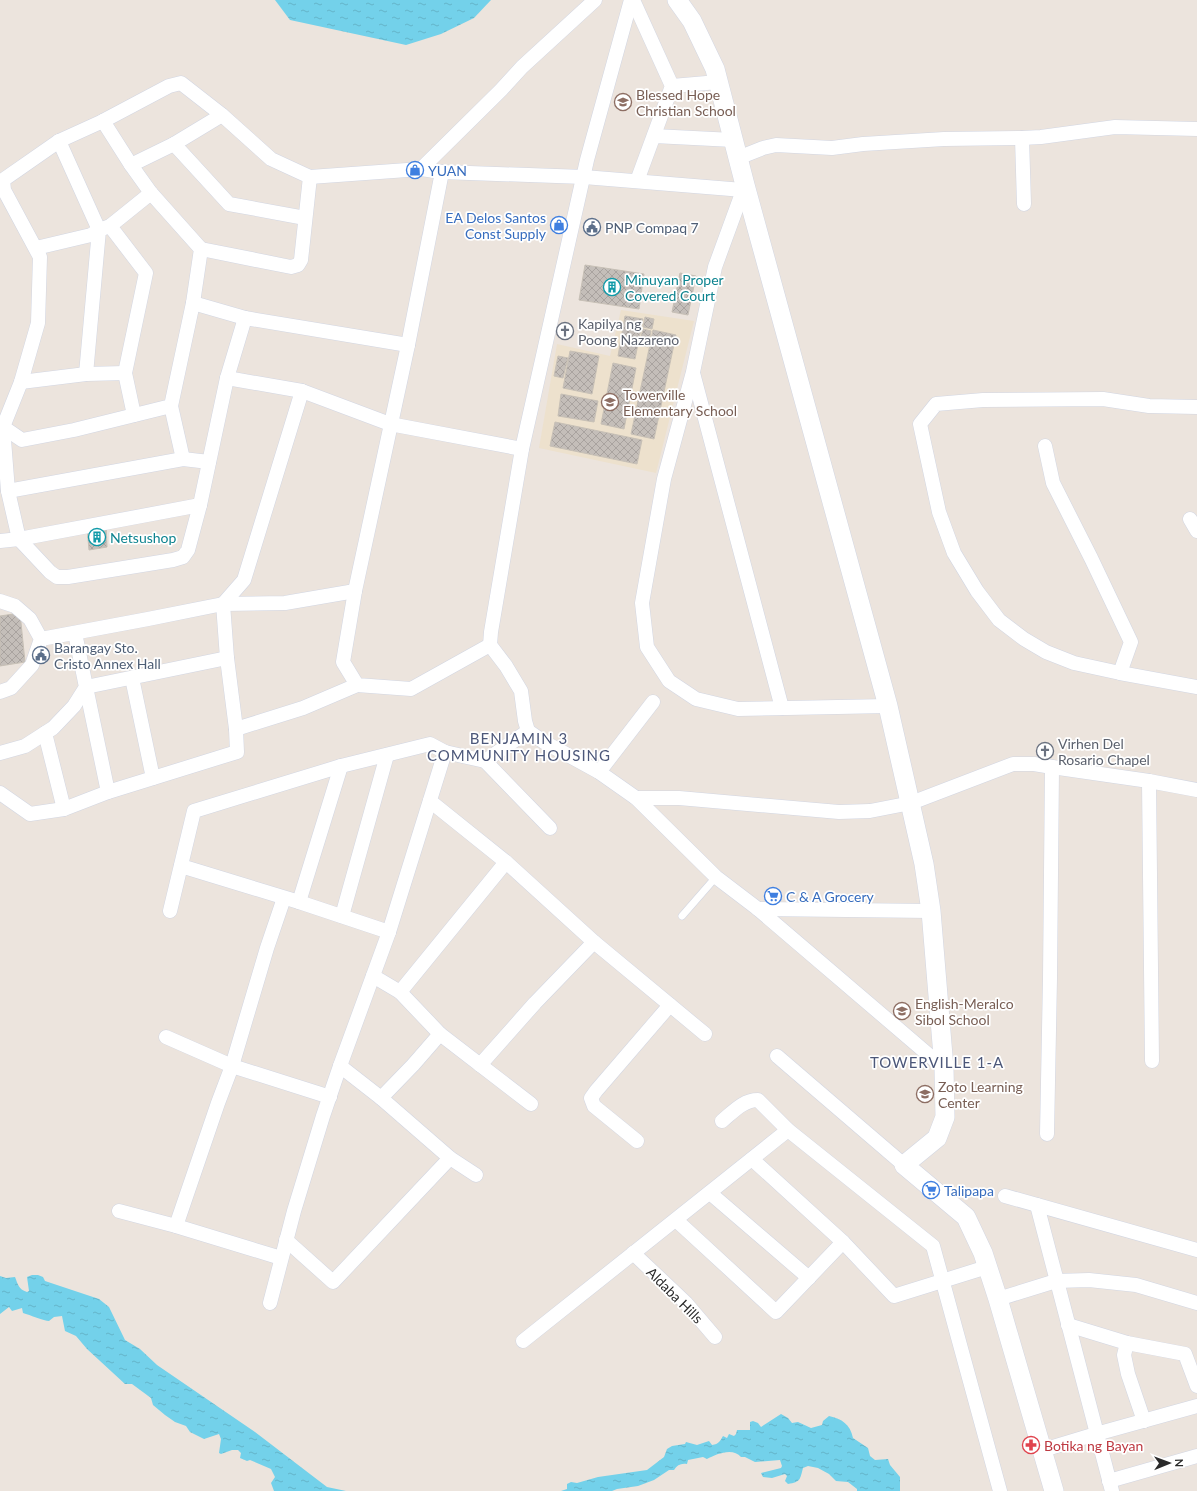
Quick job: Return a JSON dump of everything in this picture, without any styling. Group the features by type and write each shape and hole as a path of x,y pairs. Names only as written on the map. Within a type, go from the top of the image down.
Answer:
{"street":[{"path":"421,169 501,90 522,67 595,0"},
{"path":"632,0 672,86 638,181"},
{"path":"632,0 587,160 522,449 490,644 506,666 521,691 525,721 528,731 544,742 600,772 636,798 716,876 758,909 944,1068"},
{"path":"677,0 692,21 715,69 736,149 744,187 888,706 924,864 930,911 944,1068 945,1117 937,1138 904,1165"},
{"path":"672,86 718,82"},
{"path":"245,318 227,378 200,505 188,550 183,557 173,560 68,577 57,577 50,572 19,539 8,491 3,427 21,382 38,323 40,257 4,190 2,181 59,141 103,121 169,86 181,83 222,115 271,159 310,177 421,169 442,172 584,177 744,187"},
{"path":"131,165 174,144 222,115"},
{"path":"103,121 151,193 201,249 291,267 298,265 301,260 310,177"},
{"path":"654,136 736,149 763,148 776,145 832,148 862,144 944,139 1022,138 1115,126 1197,129"},
{"path":"1022,138 1024,204"},
{"path":"59,141 104,228 146,273 125,373 134,416"},
{"path":"174,144 229,204 305,218"},
{"path":"357,685 343,662 355,591 408,345 442,172"},
{"path":"744,187 715,267 693,372 664,479 642,603 647,647 669,681 696,699 738,709 888,706"},
{"path":"36,248 91,235 104,228 151,193"},
{"path":"86,374 104,228"},
{"path":"183,459 171,406 193,303 201,249"},
{"path":"193,303 245,318 408,345"},
{"path":"693,372 782,708"},
{"path":"21,382 86,374 125,373"},
{"path":"227,378 302,391 390,424 522,449"},
{"path":"0,793 30,814 64,809 108,792 237,752 236,729 226,658 223,604 244,580 302,391"},
{"path":"1197,406 1149,406 1103,399 983,400 936,404 920,424 939,512 954,553 977,591 999,620 1024,639 1046,652 1074,663 1120,674 1197,688"},
{"path":"3,427 22,440 74,430 171,406"},
{"path":"1045,446 1053,482 1131,642 1120,674"},
{"path":"8,491 183,459 209,462"},
{"path":"0,541 19,539 200,505"},
{"path":"41,639 223,604 284,603 355,591"},
{"path":"0,601 15,606 30,618 41,639 32,666 11,688 0,692"},
{"path":"75,633 108,792"},
{"path":"236,729 303,708 357,685 412,689 490,644"},
{"path":"0,753 25,746 53,728 74,706 86,687 226,658"},
{"path":"132,678 153,778"},
{"path":"600,772 653,702"},
{"path":"485,761 528,731"},
{"path":"45,733 64,809"},
{"path":"170,911 194,811 341,766 430,744 445,752 485,761 550,828"},
{"path":"270,1303 286,1240 330,1097 389,932 445,752"},
{"path":"342,916 387,754"},
{"path":"636,798 679,798 839,812 870,811 911,803 1013,764 1034,764 1149,781 1197,790"},
{"path":"299,902 341,766"},
{"path":"1047,1134 1052,767"},
{"path":"1149,781 1152,1061"},
{"path":"430,801 506,862 594,942 705,1034"},
{"path":"400,992 506,862"},
{"path":"181,866 299,902 389,932"},
{"path":"176,1226 232,1066 266,948 284,898"},
{"path":"758,909 930,911"},
{"path":"480,1065 535,1003 594,942"},
{"path":"372,976 400,992 440,1034 531,1104"},
{"path":"637,1141 594,1106 591,1098 670,1005"},
{"path":"381,1098 440,1034"},
{"path":"166,1037 232,1066 330,1097"},
{"path":"777,1056 966,1217 983,1253 998,1299 1054,1491"},
{"path":"340,1066 381,1098 450,1158 476,1175"},
{"path":"722,1121 744,1103 751,1100 758,1100 788,1130 933,1246 1000,1491"},
{"path":"523,1341 788,1130"},
{"path":"286,1240 333,1282 450,1158"},
{"path":"752,1159 843,1242 894,1296 943,1282 987,1267"},
{"path":"710,1193 809,1278"},
{"path":"1005,1196 1197,1250"},
{"path":"1037,1205 1110,1486 1197,1456"},
{"path":"119,1211 176,1226 281,1258"},
{"path":"676,1220 776,1312 843,1242"},
{"name":"Aldaba Hills","path":"634,1253 686,1302 715,1337"},
{"path":"998,1299 1056,1281 1090,1280 1136,1285 1197,1304"},
{"path":"1068,1325 1127,1343 1185,1354 1197,1386"},
{"path":"1127,1343 1124,1355 1128,1374 1144,1421"},
{"path":"1043,1450 1197,1406"}],"lane":[{"path":"682,916 716,876"}],"shaded area":[{"name":"Towerville Elementary School","path":"621,310 694,321 656,473 539,448 557,344 610,356"}],"water":[{"path":"275,0 491,0 474,18 441,34 406,45 290,20"},
{"path":"38,1275 43,1277 45,1281 99,1299 109,1307 125,1340 140,1349 157,1365 255,1432 327,1487 346,1491 274,1491 271,1483 275,1477 271,1469 250,1460 247,1461 240,1458 241,1453 238,1450 232,1450 221,1454 219,1453 221,1439 219,1434 204,1439 190,1432 186,1426 175,1422 165,1415 153,1405 151,1398 132,1384 125,1384 87,1349 76,1336 65,1331 62,1316 54,1317 47,1321 23,1313 22,1308 12,1311 9,1307 0,1314 0,1276 6,1278 15,1277 20,1288 27,1292 29,1291 27,1277"},
{"path":"781,1414 788,1418 792,1423 798,1422 811,1428 822,1425 823,1421 829,1416 842,1421 850,1429 853,1438 868,1448 870,1456 875,1460 888,1459 890,1465 900,1477 900,1491 857,1491 857,1489 848,1482 836,1481 829,1474 818,1468 808,1466 803,1468 798,1481 788,1484 785,1481 787,1476 785,1474 772,1478 763,1477 761,1473 781,1468 782,1466 780,1460 755,1462 745,1457 741,1457 734,1452 724,1452 707,1459 703,1457 688,1460 687,1464 679,1465 674,1470 669,1470 654,1480 638,1486 612,1491 561,1491 567,1489 567,1484 571,1482 577,1483 598,1477 647,1470 664,1457 667,1449 672,1446 685,1444 686,1442 697,1445 709,1441 712,1445 714,1445 719,1442 723,1436 727,1438 729,1434 734,1436 737,1430 750,1430 750,1422 753,1421 758,1423 761,1427"}],"building":[{"name":"Minuyan Proper Covered Court","path":"585,265 644,274 639,309 579,300"},
{"path":"680,273 696,276 688,315 672,312"},
{"path":"625,316 643,319 635,359 618,356"},
{"path":"645,317 654,319 652,329 643,327"},
{"path":"643,329 651,331 648,347 639,345"},
{"path":"653,330 676,335 654,439 631,434"},
{"path":"570,351 599,356 592,394 563,388"},
{"path":"558,356 568,358 563,378 554,376"},
{"path":"613,363 636,368 624,429 601,424"},
{"path":"561,394 598,401 594,422 558,416"},
{"path":"555,422 642,440 637,464 550,446"},
{"name":"Netsushop","path":"106,524 107,547 89,550 87,527"},
{"path":"20,613 25,662 0,666 0,616"}],"place":[{"name":"Blessed Hope Christian School","path":"623,102"},
{"name":"YUAN","path":"415,170"},
{"name":"EA Delos Santos Const Supply","path":"559,225"},
{"name":"PNP Compaq 7","path":"592,227"},
{"name":"Minuyan Proper Covered Court","path":"612,287"},
{"name":"Kapilya ng Poong Nazareno","path":"565,331"},
{"name":"Towerville Elementary School","path":"610,402"},
{"name":"Netsushop","path":"97,537"},
{"name":"Barangay Sto. Cristo Annex Hall","path":"41,655"},
{"name":"Virhen Del Rosario Chapel","path":"1045,751"},
{"name":"C & A Grocery","path":"773,896"},
{"name":"English-Meralco Sibol School","path":"902,1011"},
{"name":"Zoto Learning Center","path":"925,1094"},
{"name":"Talipapa","path":"931,1190"},
{"name":"Botika ng Bayan","path":"1031,1445"}],"district":[{"name":"BENJAMIN 3 COMMUNITY HOUSING","path":"519,746"},
{"name":"TOWERVILLE 1-A","path":"937,1062"}]}
